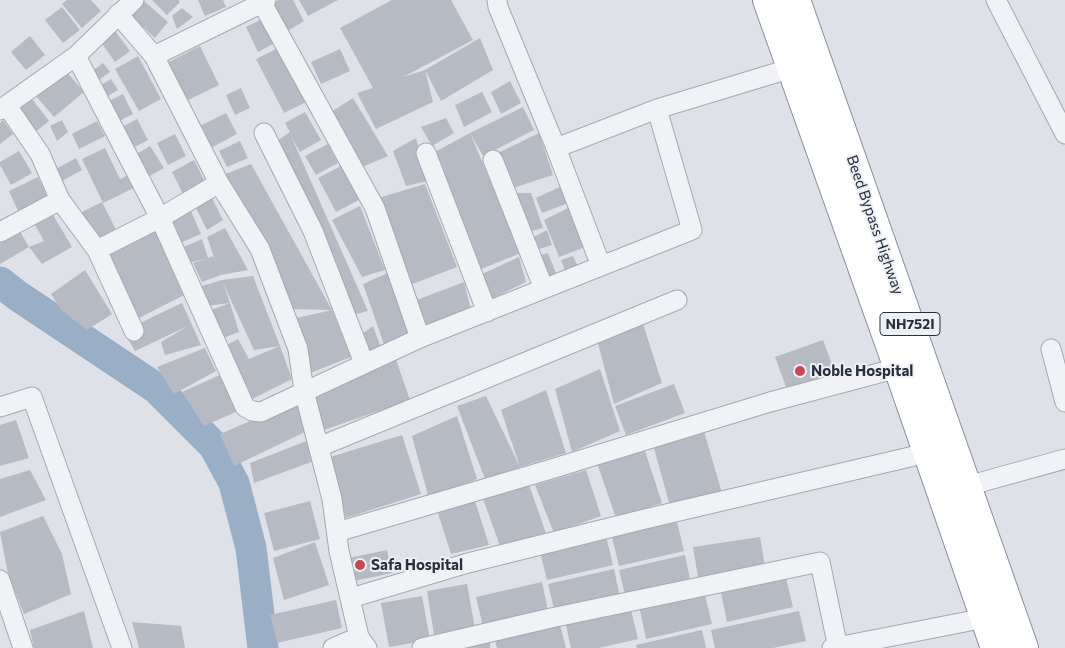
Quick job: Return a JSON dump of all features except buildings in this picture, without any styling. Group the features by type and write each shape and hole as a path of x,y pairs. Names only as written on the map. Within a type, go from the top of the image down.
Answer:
{"highway":[{"name":"Beed Bypass Highway","path":"767,0 792,68 911,364 967,486 1024,648"},
{"name":"Beed Bypass Highway","path":"796,0 911,364 927,454 995,648"}],"street":[{"path":"134,0 76,56 4,108 40,154 60,200 97,250 134,331"},
{"path":"497,0 498,7 556,148 601,266"},
{"path":"996,0 1065,134"},
{"path":"154,56 264,1 375,208 420,338"},
{"path":"118,14 154,56 219,183 260,249 298,349 304,391 332,499 339,551 363,642 333,648"},
{"path":"76,56 160,218 246,406 252,411 261,412 420,338 692,230 656,109"},
{"path":"556,148 656,109 792,68"},
{"path":"264,133 313,231 364,363"},
{"path":"426,153 487,312"},
{"path":"493,160 544,289"},
{"path":"97,250 160,218 219,183"},
{"path":"0,232 60,200"},
{"path":"319,447 677,300"},
{"path":"1051,349 1065,402"},
{"path":"337,532 557,468 770,402 911,364"},
{"path":"0,407 32,397 122,648"},
{"path":"350,598 477,560 927,454"},
{"path":"967,486 1065,458"},
{"path":"422,648 551,618 820,562 836,648 985,618"},
{"path":"0,580 23,648"}],"waterway":[{"path":"0,282 156,388 214,446 234,483 251,548 263,648"}],"place":[{"name":"Noble Hospital","path":"800,371"},
{"name":"Safa Hospital","path":"360,565"}]}
